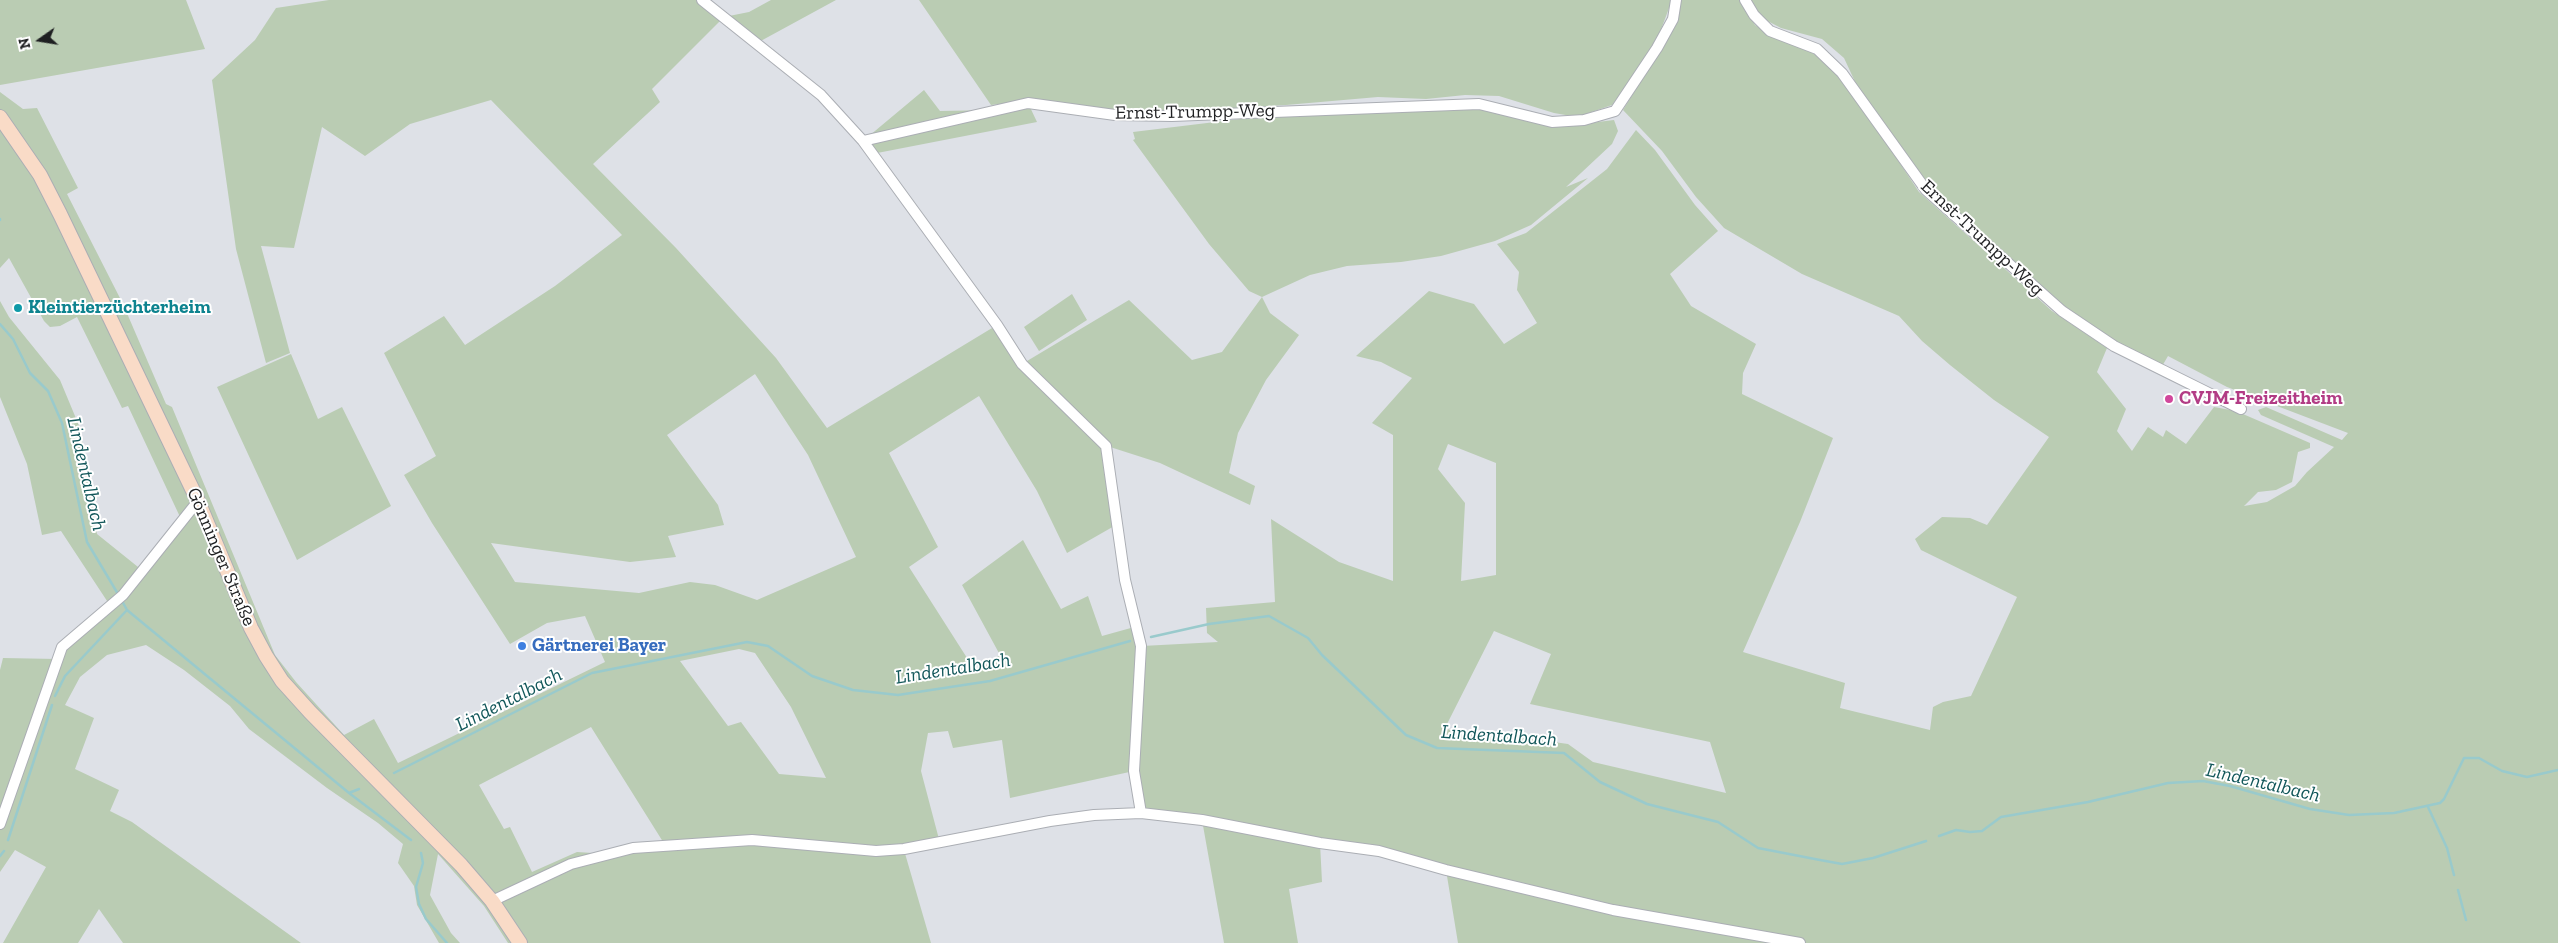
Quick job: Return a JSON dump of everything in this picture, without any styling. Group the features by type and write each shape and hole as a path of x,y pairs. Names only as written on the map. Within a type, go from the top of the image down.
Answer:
{"street":[{"path":"702,0 821,95 863,141 997,325 1022,364 1106,446 1125,580 1141,646 1134,771 1141,813"},
{"name":"Ernst-Trumpp-Weg","path":"863,141 1028,103 1125,116 1480,104 1552,122 1584,120 1615,110 1657,48 1673,19 1676,0"},
{"name":"Ernst-Trumpp-Weg","path":"1745,0 1754,16 1770,31 1817,49 1842,73 1926,190 2062,311 2114,346 2240,409"},
{"name":"Gönninger Straße","path":"0,117 40,175 198,501 250,628 282,681 310,712 432,834 492,901 520,943"},
{"path":"0,824 62,647 123,595 198,501"},
{"path":"492,901 571,864 633,848 752,840 876,851 904,849 1050,821 1094,815 1141,813 1202,820 1320,843 1379,851 1455,872 1613,910 1800,943"}],"green space":[{"path":"0,0 186,0 205,49 0,85"},
{"path":"329,0 702,0 724,17 652,89 660,102 593,164 676,248 776,358 827,428 997,325 1022,364 1129,300 1192,360 1222,352 1262,297 1270,313 1299,335 1266,380 1238,433 1229,473 1255,486 1250,505 1160,463 1107,446 1116,525 1067,553 1037,491 979,396 889,453 938,547 909,567 976,672 1000,655 962,585 1023,540 1061,609 1088,596 1102,636 1138,626 1142,646 1218,642 1207,633 1206,608 1275,602 1271,519 1339,562 1393,581 1393,435 1372,423 1412,378 1381,362 1356,356 1429,291 1474,304 1504,344 1537,323 1517,290 1519,272 1497,244 1526,233 1607,169 1636,130 1655,150 1695,205 1718,231 1670,274 1691,306 1756,344 1743,373 1742,394 1833,438 1800,522 1743,652 1845,683 1840,708 1930,730 1933,707 1943,702 1971,696 2017,597 1921,550 1915,539 1942,517 1970,518 1987,525 2049,437 1994,400 1950,365 1922,341 1899,316 1802,274 1724,228 1696,197 1662,151 1623,110 1663,45 1680,0 1740,0 1755,25 1770,35 1804,48 1824,60 1860,103 1919,192 2052,311 2107,348 2097,372 2126,409 2117,431 2132,451 2148,427 2163,437 2166,430 2186,444 2214,407 2236,411 2310,443 2310,448 2298,452 2292,482 2276,490 2258,492 2244,506 2267,502 2295,486 2334,447 2261,415 2258,410 2266,407 2342,440 2348,433 2227,387 2168,356 2161,368 2115,341 2059,303 1932,191 1858,88 1844,58 1822,39 1781,28 1758,16 1748,0 2558,0 2558,943 1458,943 1446,870 1320,843 1322,882 1289,889 1298,943 1224,943 1202,820 1141,813 1134,771 1010,798 1002,740 953,748 948,731 928,733 921,771 940,843 904,850 931,943 508,943 484,906 438,854 430,895 451,933 460,943 439,943 417,905 414,886 398,863 403,844 378,823 327,788 249,729 230,706 184,670 146,645 107,655 80,677 65,705 94,718 75,769 119,790 110,811 132,822 301,943 123,943 99,909 78,943 3,943 46,867 15,850 0,872 0,670 3,658 57,659 111,607 61,531 42,535 27,464 0,397 0,301 9,317 60,380 80,428 97,534 143,571 181,519 128,406 122,408 77,317 60,326 50,327 44,321 9,258 0,268 0,92 23,109 37,108 78,188 67,194 123,304 166,404 172,407 275,655 296,682 344,735 374,719 398,763 605,662 585,616 547,623 510,644 432,523 404,475 436,456 384,353 444,316 465,345 555,286 622,235 491,100 410,124 365,156 322,127 294,248 261,246 290,353 266,363 236,249 212,80 255,40 276,8","holes":["755,374 808,455 856,557 757,600 715,585 690,582 639,593 515,582 491,543 630,562 676,557 668,536 724,525 718,505 667,435","1448,444 1496,463 1496,575 1461,581 1465,503 1438,469","1494,631 1551,654 1530,704 1710,742 1726,793 1593,762 1568,744 1525,738 1460,734 1445,728","739,649 755,653 791,707 826,778 779,774 741,722 728,726 680,661","591,727 665,845 608,854 577,852 532,872 510,827 504,829 479,785"]},
{"path":"771,0 836,0 757,43 724,17 749,12"},
{"path":"919,0 1672,0 1659,35 1641,66 1612,105 1577,117 1554,113 1499,96 1465,95 1426,99 1378,97 1286,105 1163,112 1107,111 1025,101 991,105"},
{"path":"924,90 940,111 993,110 1028,103 1037,122 872,154 863,141"},
{"path":"1481,107 1557,127 1614,120 1618,131 1612,144 1566,187 1588,178 1531,225 1495,241 1441,256 1401,262 1347,266 1310,275 1262,297 1249,291 1209,244 1133,140 1135,139 1133,132 1240,119"},
{"path":"1072,294 1087,320 1039,351 1024,327"},
{"path":"291,354 318,419 342,407 391,506 297,560 217,387"}],"waterway":[{"name":"Lindentalbach","path":"0,324 13,339 30,373 48,391 62,423 87,542 118,594"},
{"name":"Lindentalbach","path":"121,599 127,610 349,793 359,789"},
{"path":"55,696 65,676 127,610"},
{"name":"Lindentalbach","path":"1151,637 1209,624 1269,616 1308,638 1322,655 1406,735 1437,748 1564,753 1600,782 1647,804 1718,822 1758,848 1820,860 1842,864 1873,858 1926,841"},
{"name":"Lindentalbach","path":"394,773 592,673 747,642 768,646 812,676 853,690 898,695 990,681 1130,641"},
{"path":"8,840 52,705"},
{"name":"Lindentalbach","path":"1939,836 1956,830 1982,831 2001,817 2088,802 2168,783 2203,781 2230,786 2310,809 2349,815 2394,813 2440,803 2444,799 2464,758 2479,758 2502,771 2527,777 2558,770"},
{"path":"349,793 411,840"},
{"path":"2428,807 2447,848 2454,875"},
{"path":"0,856 4,851"},
{"path":"421,853 423,863 416,887 419,904 426,919 447,943"},
{"path":"2458,890 2466,920"}],"place":[{"name":"Kleintierzüchterheim","path":"18,308"},
{"name":"CVJM-Freizeitheim","path":"2169,399"},
{"name":"Gärtnerei Bayer","path":"522,646"}]}
